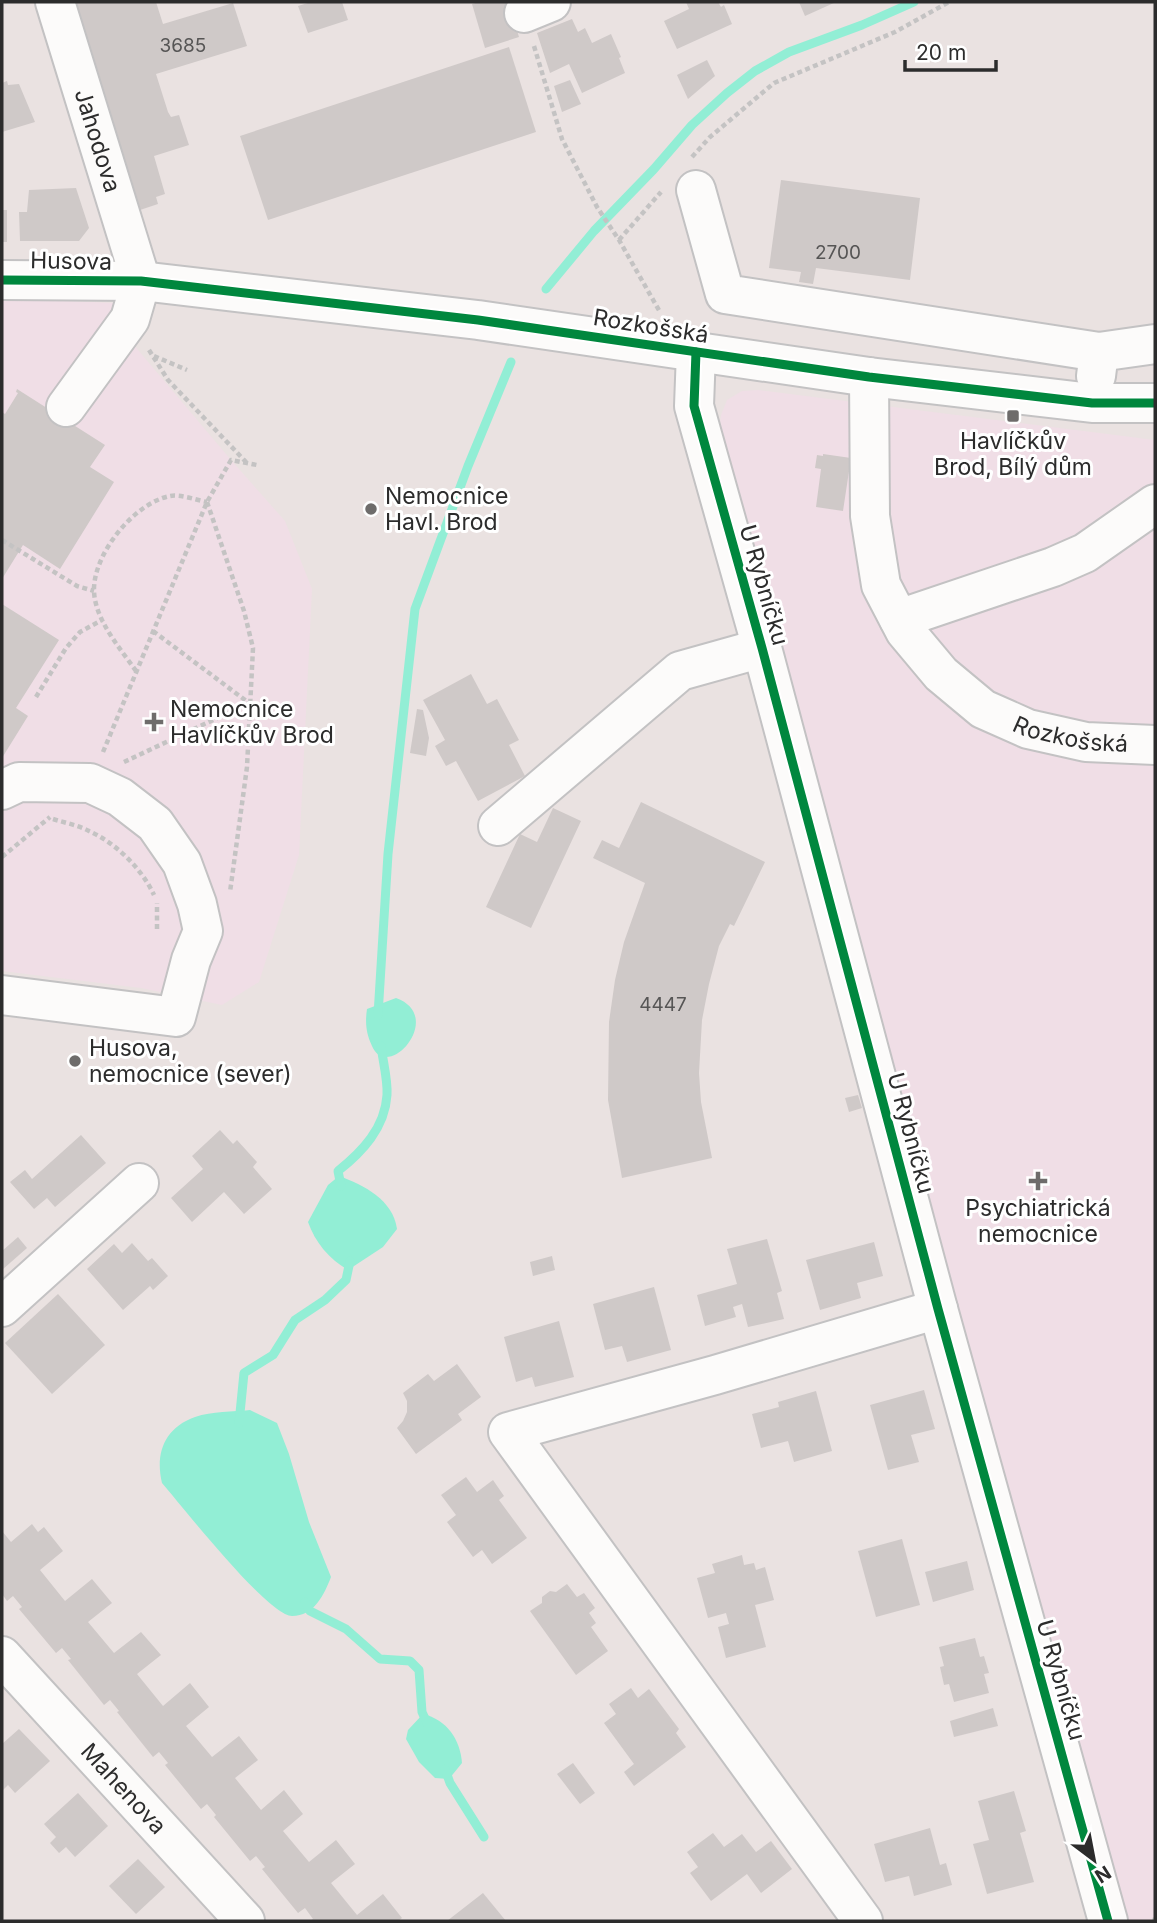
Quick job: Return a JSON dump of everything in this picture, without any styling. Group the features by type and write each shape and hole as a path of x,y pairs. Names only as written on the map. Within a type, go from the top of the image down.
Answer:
{"street":[{"name":"Jahodova","path":"55,2 141,281"},
{"path":"683,180 725,295 1100,352 1155,344"},
{"name":"Husova","path":"2,279 141,281"},
{"name":"Rozkošská","path":"141,281 478,320 869,377 1093,403 1155,403"},
{"path":"66,407 130,319 141,281"},
{"name":"U Rybníčku","path":"678,349 762,648 938,1308 1108,1921"},
{"path":"1093,403 1100,352"},
{"name":"Rozkošská","path":"869,377 870,516 881,585 905,631 941,674 983,709 1028,729 1086,742 1155,745"},
{"path":"899,619 1053,567 1084,552 1155,504"},
{"name":"U Rybníčku","path":"498,826 680,671 762,648"},
{"path":"2,790 19,782 90,783 120,797 155,824 182,863 197,904 202,931 176,1017 2,995"},
{"path":"2,1307 139,1183"},
{"path":"863,1921 508,1432 715,1375 938,1308"},
{"name":"Mahenova","path":"2,1656 245,1921"}],"path":[{"path":"619,240 683,180 710,137 774,83 895,32 949,2"},
{"path":"538,8 562,139 597,207 664,319 678,349"},
{"path":"187,370 153,356 168,380 246,463"},
{"path":"90,783 206,502 231,460 257,465"},
{"path":"136,671 102,621 94,591 101,558 125,524 146,506 171,495 206,502"},
{"path":"206,502 244,611 253,648 247,767 229,897"},
{"path":"2,540 77,586 94,591"},
{"path":"36,697 66,648 80,632 102,621"},
{"path":"153,631 249,703"},
{"path":"90,783 117,765 249,703"},
{"path":"2,857 49,818 90,831 111,844 144,877 158,905 157,929"}],"shaded area":[{"name":"Nemocnice Havlíčkův Brod","path":"2,298 114,303 111,318 285,521 312,589 299,855 259,982 222,1005 141,988 2,971"},
{"name":"Psychiatrická nemocnice","path":"758,390 1155,440 1155,1921 1122,1921 719,434 721,415 727,400 742,391"},
{"path":"396,998 410,1007 416,1018 415,1031 409,1043 390,1057 380,1055 372,1046 366,1023 367,1009"},
{"path":"339,1176 376,1195 390,1210 397,1229 383,1247 348,1270 324,1249 308,1222 328,1185"},
{"path":"250,1410 277,1423 309,1522 331,1577 317,1603 300,1615 292,1616 280,1611 264,1598 162,1483 161,1452 169,1435 176,1428 202,1415"},
{"path":"423,1714 445,1726 458,1746 462,1763 449,1779 435,1778 419,1762 406,1739 408,1730"}],"building":[{"path":"75,2 156,2 163,24 233,3 247,46 156,74 168,112 171,117 179,115 189,145 154,156 165,194 156,197 158,204 140,210"},
{"path":"311,2 342,2 348,20 308,33 298,6"},
{"path":"508,2 519,37 485,48 472,4"},
{"path":"686,2 718,2 721,7 724,5 732,24 677,49 664,21 689,9"},
{"path":"799,2 836,2 805,16"},
{"path":"572,19 578,32 585,28 592,43 611,34 625,73 582,93 569,64 550,73 537,33"},
{"path":"509,47 536,132 268,220 240,136"},
{"path":"707,60 715,76 688,99 677,75"},
{"path":"570,80 581,104 562,112 554,86"},
{"path":"7,81 8,85 19,84 35,122 2,132 2,83"},
{"path":"781,180 920,198 910,280 816,268 813,284 799,282 801,272 769,268"},
{"path":"76,188 89,228 79,241 20,241 19,212 27,212 29,190"},
{"path":"2,210 7,210 7,242 2,242"},
{"path":"17,389 105,445 90,467 114,482 60,569 23,545 2,579 2,412 5,414 18,393"},
{"path":"817,455 851,458 843,511 816,507 821,469 815,468"},
{"path":"2,604 59,640 16,708 28,716 2,758"},
{"path":"471,674 487,704 497,699 519,740 509,745 525,776 478,801 456,761 446,766 435,746 445,740 423,700"},
{"path":"417,709 423,710 429,738 426,756 410,753"},
{"path":"641,802 765,862 734,926 730,924 719,946 702,1020 699,1073 701,1102 712,1158 622,1178 608,1100 609,1022 624,942 645,883 593,858 602,840 619,848"},
{"path":"553,808 581,821 531,928 486,907 520,834 537,842"},
{"path":"858,1095 862,1108 849,1112 845,1098"},
{"path":"220,1130 233,1144 237,1140 257,1162 253,1167 272,1189 244,1214 224,1192 192,1222 171,1198 203,1169 192,1156"},
{"path":"81,1135 106,1163 55,1207 47,1198 34,1209 10,1182 25,1170 32,1179"},
{"path":"18,1237 27,1248 2,1270 2,1251"},
{"path":"767,1239 782,1291 777,1293 784,1319 748,1327 742,1304 733,1307 736,1317 705,1326 697,1295 737,1284 727,1249"},
{"path":"874,1242 883,1276 857,1283 861,1298 820,1310 806,1260"},
{"path":"132,1243 148,1261 152,1258 168,1276 153,1290 150,1286 123,1310 87,1269 114,1244 122,1253"},
{"path":"552,1256 555,1270 533,1276 530,1262"},
{"path":"654,1287 671,1350 627,1362 622,1346 605,1350 593,1304"},
{"path":"58,1294 105,1345 52,1394 5,1343"},
{"path":"559,1321 574,1377 535,1387 532,1377 516,1382 504,1337"},
{"path":"457,1364 481,1397 458,1414 462,1420 416,1454 397,1428 407,1412 407,1401 403,1393 428,1374 434,1381"},
{"path":"924,1390 935,1429 911,1435 919,1462 888,1470 870,1405"},
{"path":"816,1391 832,1451 794,1462 788,1441 761,1448 752,1414 779,1407 778,1402"},
{"path":"466,1477 477,1492 493,1480 504,1496 499,1500 527,1538 492,1564 482,1550 473,1557 447,1522 456,1515 441,1495"},
{"path":"32,1524 38,1532 44,1527 63,1551 40,1570 65,1601 92,1579 112,1603 88,1622 114,1653 141,1632 161,1655 137,1674 163,1706 190,1683 209,1707 186,1726 212,1757 239,1736 258,1760 235,1778 261,1810 284,1790 303,1814 283,1831 309,1862 336,1840 355,1864 331,1883 357,1915 383,1894 402,1918 398,1921 310,1921 313,1919 305,1908 298,1913 262,1869 265,1867 256,1856 250,1861 214,1817 216,1815 207,1804 201,1809 165,1765 168,1763 159,1752 153,1757 110,1700 104,1705 68,1660 71,1659 62,1648 56,1653 19,1609 22,1607 13,1596 7,1601 2,1594 2,1531 11,1542"},
{"path":"902,1539 920,1605 876,1617 858,1551"},
{"path":"742,1555 744,1565 754,1563 756,1570 765,1567 774,1600 755,1605 766,1647 726,1658 718,1627 729,1624 726,1613 708,1618 697,1578 715,1573 712,1564"},
{"path":"967,1561 974,1590 933,1602 925,1572"},
{"path":"567,1584 577,1597 584,1593 595,1608 589,1613 596,1623 591,1627 608,1651 576,1675 530,1611 542,1603 542,1597 550,1591 556,1592"},
{"path":"975,1638 980,1657 984,1656 989,1673 984,1674 989,1693 954,1702 949,1684 944,1685 940,1667 944,1666 939,1647"},
{"path":"631,1688 638,1698 649,1689 679,1729 676,1733 686,1747 634,1786 624,1772 634,1764 604,1723 616,1714 609,1704"},
{"path":"993,1708 998,1726 954,1737 950,1721"},
{"path":"19,1729 50,1761 15,1793 8,1785 2,1791 2,1744"},
{"path":"573,1763 595,1793 580,1804 557,1774"},
{"path":"1014,1791 1026,1831 1020,1833 1034,1882 987,1894 973,1844 989,1840 978,1801"},
{"path":"78,1793 108,1826 75,1857 66,1847 59,1853 50,1843 56,1837 44,1824"},
{"path":"930,1828 940,1865 946,1863 952,1885 914,1896 909,1876 885,1882 874,1844"},
{"path":"713,1833 724,1847 742,1834 756,1852 771,1841 792,1869 761,1893 747,1874 711,1901 690,1873 698,1867 687,1852"},
{"path":"138,1859 165,1887 136,1914 109,1886"},
{"path":"483,1893 506,1921 447,1921"}],"waterway":[{"path":"546,289 594,231 692,125 755,71 789,52 914,2"},
{"path":"378,1015 388,854 415,609 468,466 511,362"},
{"path":"341,1186 338,1171 356,1156 371,1138 382,1118 387,1083 381,1046"},
{"path":"239,1423 244,1373 273,1355 295,1320 325,1300 346,1280 350,1261"},
{"path":"305,1602 310,1611 346,1629 380,1659 410,1661 419,1670 422,1712 427,1723"},
{"path":"445,1769 450,1783 484,1837"}],"cycle path":[{"path":"2,280 141,281 478,320 869,377 1092,403 1155,403"},
{"path":"696,352 694,406 762,648 938,1309 1108,1921"}],"place":[{"name":"Havlíčkův Brod, Bílý dům","path":"1013,416"},
{"name":"Nemocnice Havl. Brod","path":"371,509"},
{"name":"Nemocnice Havlíčkův Brod","path":"154,722"},
{"name":"Husova, nemocnice (sever)","path":"75,1061"},
{"name":"Psychiatrická nemocnice","path":"1038,1181"}]}
